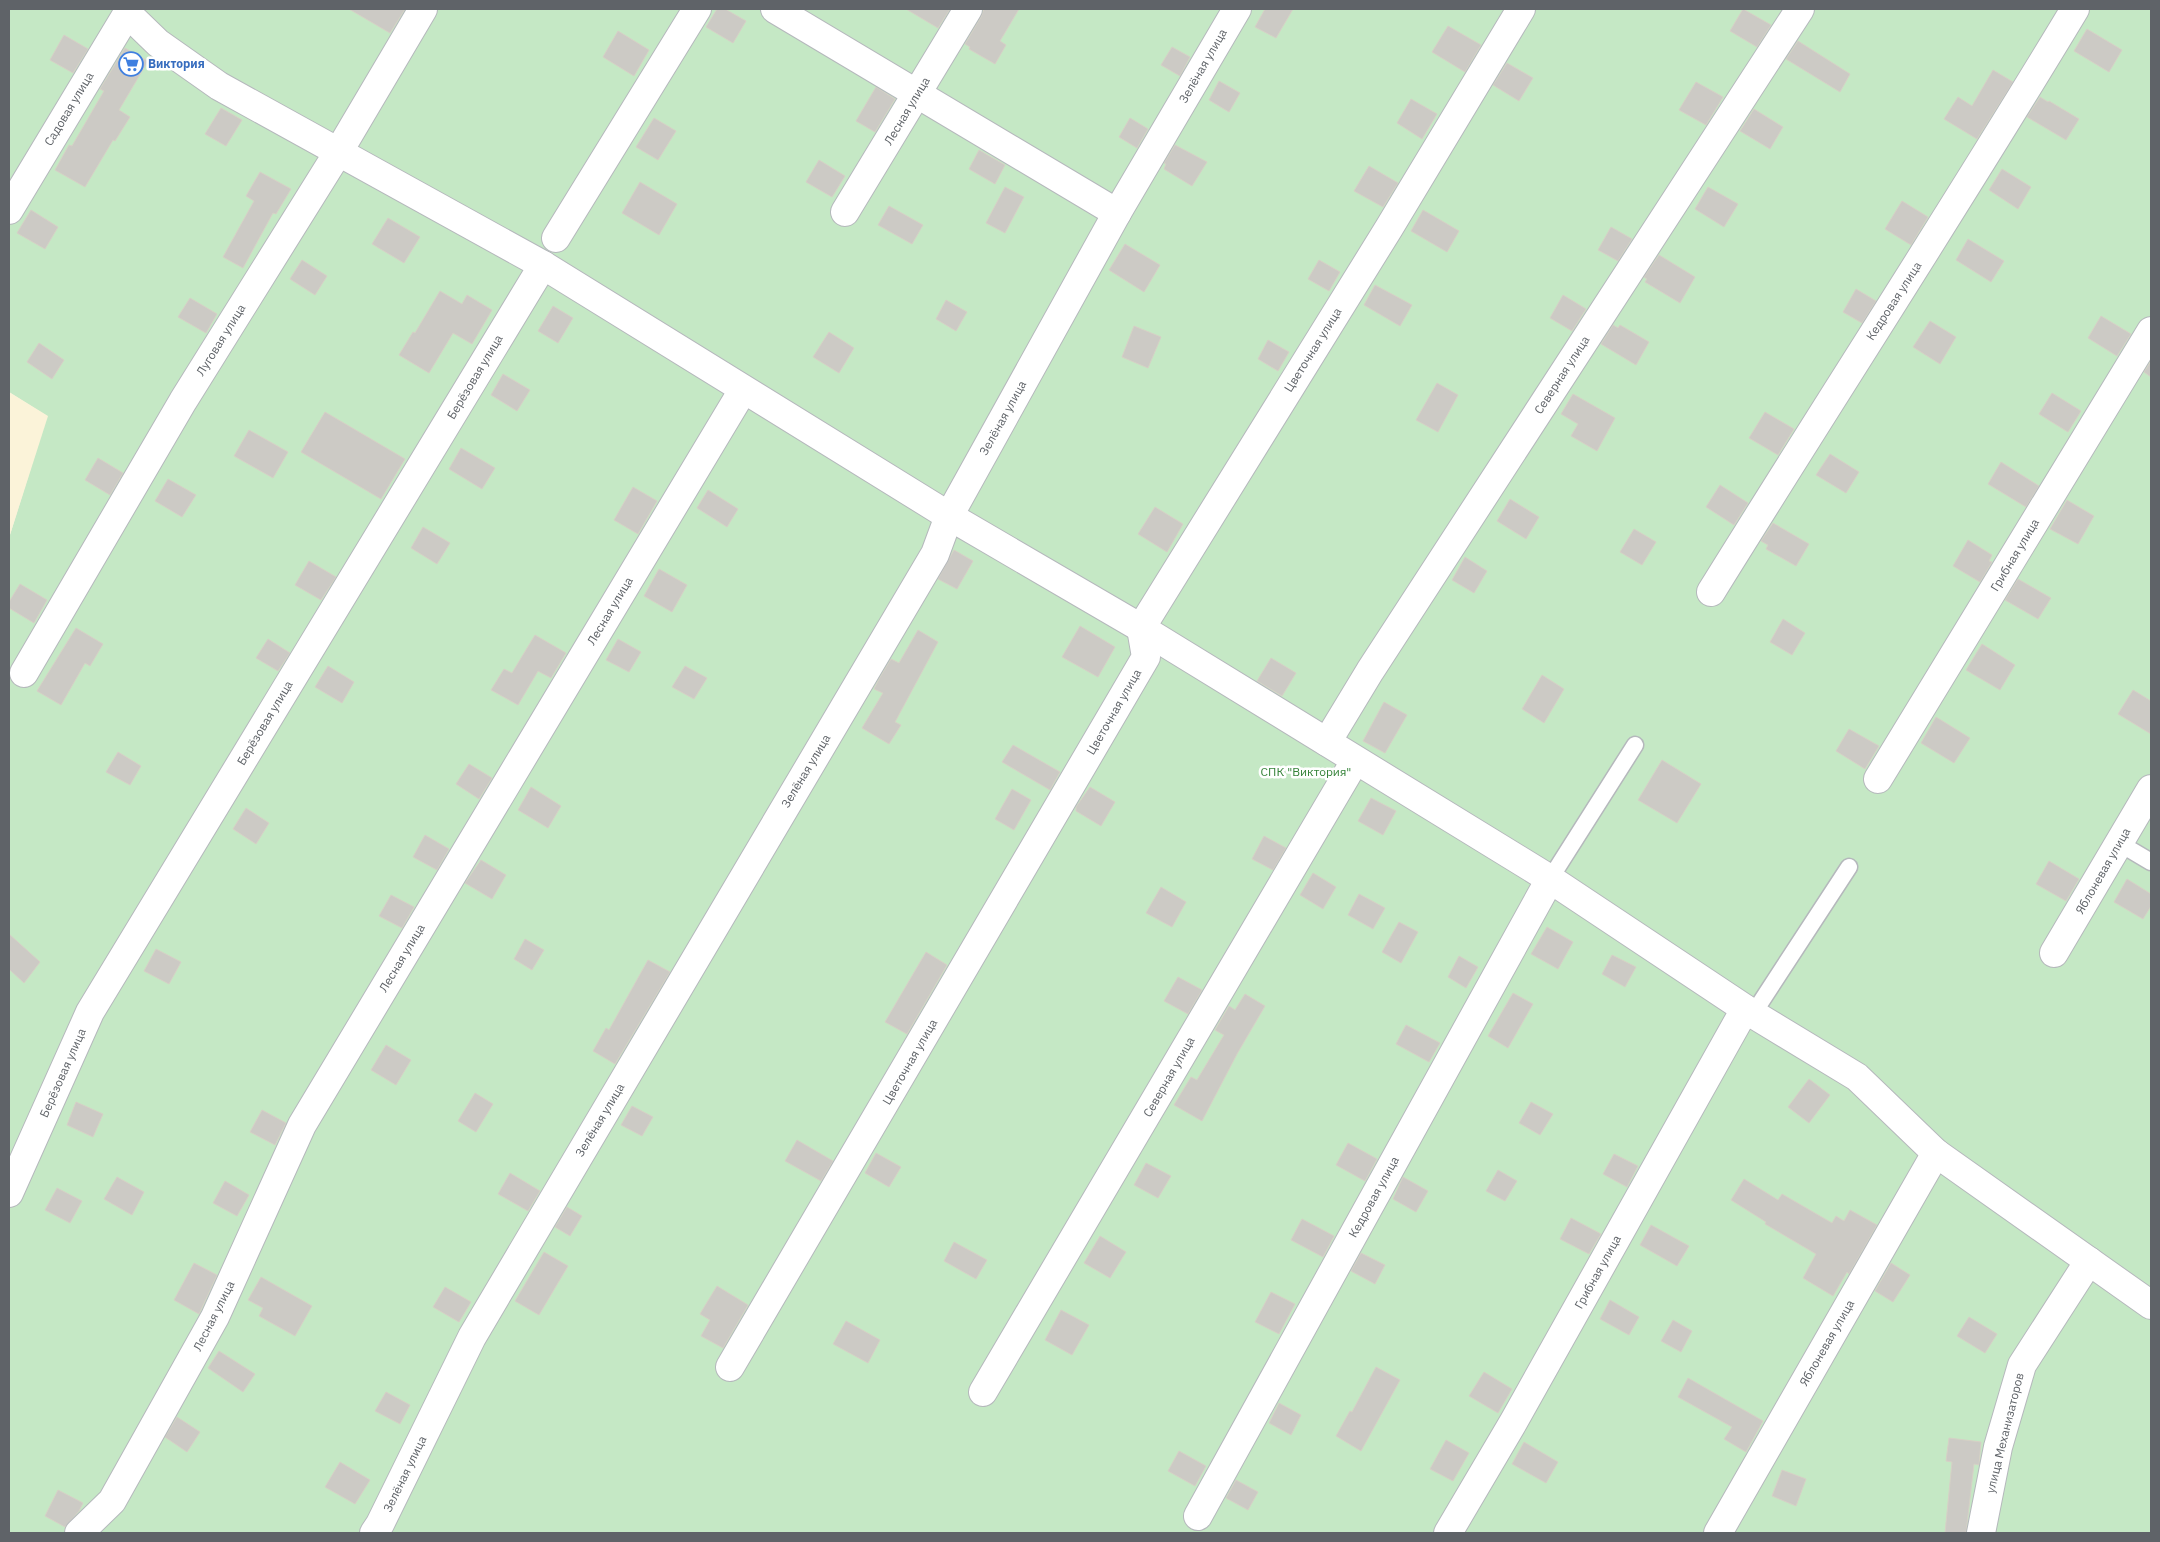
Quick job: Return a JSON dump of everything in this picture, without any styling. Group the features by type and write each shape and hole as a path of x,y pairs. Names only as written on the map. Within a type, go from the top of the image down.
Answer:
{"street":[{"name":"Луговая улица","path":"24,673 183,401 339,151 423,9"},
{"path":"556,238 697,9"},
{"path":"775,9 918,92 1117,213"},
{"name":"Лесная улица","path":"845,212 968,9"},
{"name":"Зелёная улица","path":"374,1533 472,1337 934,554 949,516 1117,213 1237,9"},
{"name":"Цветочная улица","path":"730,1367 1146,657 1141,628 1384,236 1521,9"},
{"name":"Северная улица","path":"1327,742 1375,662 1800,9"},
{"name":"Кедровая улица","path":"1711,592 1987,156 2074,9"},
{"path":"129,11 158,43 219,86 543,265 949,516 1141,628 1550,879 1749,1012 1857,1077 1936,1153 2151,1305"},
{"name":"Садовая улица","path":"9,210 129,11"},
{"name":"Берёзовая улица","path":"9,1193 90,1012 543,265"},
{"name":"Грибная улица","path":"1878,779 2151,331"},
{"name":"Лесная улица","path":"79,1533 112,1501 215,1317 302,1124 743,390"},
{"name":"Северная улица","path":"983,1392 1355,761"},
{"name":"Яблоневая улица","path":"2054,953 2151,788"},
{"name":"Кедровая улица","path":"1198,1516 1550,879"},
{"name":"Грибная улица","path":"1448,1533 1749,1012"},
{"name":"Яблоневая улица","path":"1718,1533 1936,1153"},
{"name":"улица Механизаторов","path":"1981,1533 1998,1447 2022,1365 2090,1261"}],"lane":[{"path":"1550,879 1635,745"},
{"path":"2119,842 2151,862"},
{"path":"1749,1012 1849,867"}],"green space":[{"name":"СПК \"Виктория\"","path":"9,9 2151,9 2151,1533 9,1533 9,538 47,416 9,392"}],"sand":[{"path":"9,392 48,416 9,538"}],"building":[{"path":"349,9 405,9 390,33"},
{"path":"717,9 725,9 746,21 733,43 706,27"},
{"path":"906,9 950,9 938,28"},
{"path":"984,9 1019,9 1000,41 1006,45 995,64 969,49 970,47 965,44"},
{"path":"1265,9 1293,9 1276,38 1255,27"},
{"path":"1743,9 1771,25 1757,47 1730,31"},
{"path":"1448,26 1481,45 1465,72 1432,52"},
{"path":"2087,29 2122,50 2109,72 2074,51"},
{"path":"618,31 649,50 634,76 603,57"},
{"path":"64,35 88,49 73,73 50,60"},
{"path":"1798,41 1850,74 1840,92 1786,59"},
{"path":"1172,47 1190,57 1180,76 1161,65"},
{"path":"125,48 148,61 119,110 130,117 115,141 113,140 85,187 55,170 69,145 72,146 104,91 100,89"},
{"path":"1507,63 1533,78 1519,101 1493,85"},
{"path":"1993,70 2013,82 1977,139 1944,119 1958,97 1972,106"},
{"path":"1219,81 1240,93 1229,112 1209,100"},
{"path":"1696,82 1723,97 1706,125 1679,110"},
{"path":"876,87 895,99 875,132 856,121"},
{"path":"2040,97 2079,119 2066,140 2027,117"},
{"path":"1411,99 1437,114 1422,139 1397,123"},
{"path":"221,108 242,120 226,146 205,134"},
{"path":"1754,109 1783,127 1770,149 1740,131"},
{"path":"654,118 676,131 658,160 636,147"},
{"path":"1130,118 1148,129 1137,148 1119,137"},
{"path":"1175,145 1207,162 1192,186 1164,169 1166,164 1164,163"},
{"path":"979,150 1005,165 995,184 969,169"},
{"path":"819,160 845,176 832,197 806,182"},
{"path":"1369,166 1398,183 1383,207 1354,191"},
{"path":"2002,169 2031,187 2018,209 1989,190"},
{"path":"260,172 291,189 276,214 273,213 243,268 223,257 254,201 246,196"},
{"path":"640,182 677,204 659,235 622,213"},
{"path":"1005,187 1024,197 1005,233 986,223"},
{"path":"1708,187 1738,204 1724,227 1695,209"},
{"path":"1902,201 1928,217 1911,245 1885,229"},
{"path":"889,206 923,225 912,244 878,225"},
{"path":"31,210 58,227 45,249 17,233"},
{"path":"1423,210 1459,231 1447,252 1411,231"},
{"path":"388,218 420,237 404,263 372,244"},
{"path":"1611,227 1632,239 1618,261 1598,250"},
{"path":"1968,239 2004,261 1991,282 1956,260"},
{"path":"1125,244 1160,265 1144,292 1109,270"},
{"path":"1659,255 1695,277 1680,303 1645,282 1647,279 1644,277"},
{"path":"302,260 327,276 315,295 290,279"},
{"path":"1319,260 1340,272 1329,291 1308,279"},
{"path":"1375,285 1412,305 1400,326 1364,305"},
{"path":"1856,289 1876,301 1862,323 1843,312"},
{"path":"440,291 462,304 467,295 492,310 472,344 453,333 429,373 399,355 413,332 415,333"},
{"path":"1563,295 1586,309 1572,331 1550,318"},
{"path":"190,298 217,314 206,333 178,317"},
{"path":"946,300 967,312 956,331 936,319"},
{"path":"553,306 573,318 558,343 538,331"},
{"path":"2101,316 2131,334 2117,356 2088,338"},
{"path":"1930,321 1956,337 1940,364 1913,347"},
{"path":"1613,325 1618,328 1620,325 1649,342 1636,365 1601,344"},
{"path":"1134,326 1161,337 1148,368 1122,357"},
{"path":"829,332 854,348 839,373 813,357"},
{"path":"1268,340 1289,352 1278,371 1258,359"},
{"path":"39,343 64,360 52,379 27,362"},
{"path":"2151,361 2151,377 2144,372"},
{"path":"503,374 530,390 517,411 491,395"},
{"path":"1437,383 1458,395 1438,432 1416,420"},
{"path":"2052,393 2081,411 2068,432 2039,414"},
{"path":"1573,394 1615,418 1597,451 1571,436 1578,424 1561,414"},
{"path":"325,412 405,459 381,499 301,452"},
{"path":"1765,412 1794,429 1778,455 1749,438"},
{"path":"249,430 288,452 273,478 234,456"},
{"path":"461,448 495,468 482,489 449,469"},
{"path":"1830,454 1859,472 1846,493 1816,475"},
{"path":"98,458 123,473 110,495 85,480"},
{"path":"2001,462 2039,486 2026,507 1988,484"},
{"path":"168,479 196,495 182,517 155,501"},
{"path":"1720,485 1748,503 1734,525 1706,507"},
{"path":"633,487 657,501 638,534 614,520"},
{"path":"708,490 738,509 727,527 697,508"},
{"path":"1510,499 1539,517 1526,539 1497,521"},
{"path":"2067,500 2094,516 2078,544 2050,529"},
{"path":"1155,507 1183,524 1167,552 1138,534"},
{"path":"1773,523 1809,544 1796,566 1766,549 1768,545 1761,541"},
{"path":"423,527 450,543 437,564 411,548"},
{"path":"1634,529 1656,542 1642,565 1620,552"},
{"path":"1968,540 1992,555 1989,561 1992,562 1980,582 1953,566"},
{"path":"954,550 973,561 957,589 938,579"},
{"path":"1465,557 1487,571 1474,593 1452,580"},
{"path":"309,561 336,577 321,600 295,585"},
{"path":"659,569 687,585 672,612 644,596"},
{"path":"2018,579 2051,598 2038,619 2005,600"},
{"path":"20,584 47,600 34,623 9,608 9,602"},
{"path":"1783,619 1805,633 1792,655 1770,642"},
{"path":"1080,626 1115,647 1098,677 1062,657"},
{"path":"76,628 103,644 90,666 85,663 61,705 37,691"},
{"path":"918,630 938,642 895,722 901,725 889,744 862,728 883,693 874,689 879,679 891,659 899,663"},
{"path":"535,635 566,653 551,678 538,671 518,705 491,690 504,669 512,673"},
{"path":"268,639 290,653 278,671 256,658"},
{"path":"618,639 641,652 629,672 606,660"},
{"path":"1982,644 2015,665 2000,690 1966,670"},
{"path":"1271,658 1296,673 1282,696 1257,681"},
{"path":"328,666 354,682 342,703 315,687"},
{"path":"685,666 707,678 694,699 672,687"},
{"path":"1542,675 1564,689 1544,723 1522,709"},
{"path":"2133,690 2151,701 2151,734 2118,714"},
{"path":"1384,702 1407,715 1385,753 1363,741"},
{"path":"1936,717 1970,738 1954,763 1921,743"},
{"path":"1849,729 1879,746 1865,769 1836,751"},
{"path":"1013,745 1060,772 1050,790 1002,762"},
{"path":"118,752 141,766 130,785 106,772"},
{"path":"1662,760 1701,784 1677,823 1638,800"},
{"path":"469,764 492,778 479,799 456,784"},
{"path":"531,787 561,806 548,828 518,810"},
{"path":"1090,787 1115,802 1101,826 1076,811 1076,807"},
{"path":"1012,789 1031,800 1014,830 995,819"},
{"path":"1371,798 1396,811 1383,835 1358,821"},
{"path":"246,808 269,823 256,844 233,829"},
{"path":"425,835 449,849 437,870 413,857"},
{"path":"1264,836 1286,848 1273,870 1252,859"},
{"path":"481,860 506,875 492,899 465,883"},
{"path":"2049,861 2079,879 2066,901 2036,884"},
{"path":"1313,873 1336,887 1323,909 1300,895"},
{"path":"2127,879 2151,894 2151,906 2143,919 2114,902"},
{"path":"1161,887 1186,902 1172,927 1146,913"},
{"path":"1359,894 1385,908 1373,929 1348,915"},
{"path":"391,895 414,907 402,928 379,916"},
{"path":"1399,922 1418,932 1401,963 1382,952"},
{"path":"1547,927 1573,942 1558,969 1531,954"},
{"path":"9,934 40,962 24,983 9,969"},
{"path":"525,939 544,950 532,970 514,959"},
{"path":"156,949 181,962 169,984 144,971"},
{"path":"926,952 947,965 907,1034 885,1022"},
{"path":"1612,955 1636,967 1625,987 1602,974"},
{"path":"1459,956 1478,967 1466,988 1448,977"},
{"path":"648,960 670,972 615,1064 593,1051 606,1028 609,1030"},
{"path":"1178,977 1202,990 1188,1014 1164,1001"},
{"path":"1513,993 1533,1004 1508,1048 1488,1036"},
{"path":"1245,994 1265,1006 1202,1121 1174,1105 1191,1077 1197,1080 1224,1035 1215,1030 1229,1006 1235,1010"},
{"path":"1406,1025 1440,1043 1429,1062 1396,1044"},
{"path":"386,1045 411,1060 396,1085 371,1070"},
{"path":"1809,1079 1830,1095 1809,1123 1788,1107"},
{"path":"475,1093 493,1104 476,1132 458,1121"},
{"path":"76,1102 103,1114 93,1137 67,1125"},
{"path":"1531,1102 1553,1114 1540,1135 1519,1123"},
{"path":"632,1106 653,1117 642,1136 621,1125"},
{"path":"262,1110 286,1123 275,1145 250,1132"},
{"path":"797,1140 833,1161 821,1181 785,1161"},
{"path":"1348,1143 1377,1159 1365,1181 1336,1165"},
{"path":"876,1153 901,1167 889,1187 865,1173"},
{"path":"1614,1154 1638,1166 1627,1187 1603,1174"},
{"path":"1146,1163 1171,1176 1158,1198 1134,1185"},
{"path":"1498,1170 1517,1181 1505,1201 1486,1191"},
{"path":"510,1173 540,1191 528,1211 498,1194"},
{"path":"117,1177 144,1192 132,1215 104,1199"},
{"path":"1403,1177 1428,1191 1416,1212 1393,1199"},
{"path":"1744,1179 1778,1200 1782,1194 1832,1223 1836,1216 1844,1221 1850,1210 1877,1225 1849,1274 1847,1272 1833,1296 1803,1278 1816,1254 1765,1224 1766,1222 1731,1200"},
{"path":"225,1181 249,1195 237,1216 213,1203"},
{"path":"57,1188 82,1201 70,1223 45,1210"},
{"path":"567,1207 582,1216 570,1236 555,1227"},
{"path":"1571,1218 1601,1234 1589,1254 1560,1239"},
{"path":"1302,1219 1334,1236 1323,1257 1291,1240"},
{"path":"1651,1225 1689,1246 1677,1266 1640,1245"},
{"path":"1100,1236 1126,1252 1110,1278 1084,1263"},
{"path":"954,1242 987,1260 976,1279 944,1261"},
{"path":"544,1252 568,1266 539,1315 515,1301"},
{"path":"1361,1253 1385,1265 1375,1284 1351,1271"},
{"path":"194,1263 217,1275 199,1314 174,1300"},
{"path":"1891,1263 1910,1275 1893,1302 1875,1291"},
{"path":"261,1277 312,1306 295,1336 259,1316 263,1308 248,1300"},
{"path":"717,1286 748,1305 723,1348 701,1336 710,1320 700,1314"},
{"path":"445,1287 471,1302 459,1322 433,1307"},
{"path":"1271,1292 1295,1304 1279,1334 1255,1322"},
{"path":"1610,1300 1639,1317 1629,1335 1600,1319"},
{"path":"1061,1310 1089,1325 1072,1355 1045,1340"},
{"path":"1969,1317 1997,1334 1985,1353 1957,1336"},
{"path":"1673,1320 1692,1331 1681,1352 1661,1341"},
{"path":"846,1321 880,1340 868,1363 833,1344"},
{"path":"219,1351 255,1374 243,1392 208,1368"},
{"path":"1376,1367 1400,1380 1361,1451 1336,1436 1350,1411 1352,1412"},
{"path":"1484,1372 1512,1389 1498,1413 1469,1396"},
{"path":"1688,1378 1763,1421 1746,1452 1724,1439 1732,1427 1678,1397"},
{"path":"386,1392 410,1405 400,1424 375,1411"},
{"path":"1279,1403 1301,1415 1291,1435 1269,1423"},
{"path":"177,1417 200,1432 187,1452 165,1437"},
{"path":"1949,1438 1981,1442 1979,1465 1974,1464 1966,1533 1945,1533 1952,1462 1946,1461"},
{"path":"1446,1440 1469,1453 1453,1481 1430,1469"},
{"path":"1524,1442 1558,1462 1546,1483 1512,1464"},
{"path":"1179,1451 1206,1466 1195,1486 1168,1471"},
{"path":"340,1462 370,1480 355,1504 325,1487"},
{"path":"1782,1470 1806,1479 1796,1506 1772,1496"},
{"path":"1236,1480 1258,1492 1248,1510 1226,1498"},
{"path":"58,1490 83,1503 79,1511 65,1527 45,1516"}],"place":[{"name":"Виктория","path":"131,64"}]}
